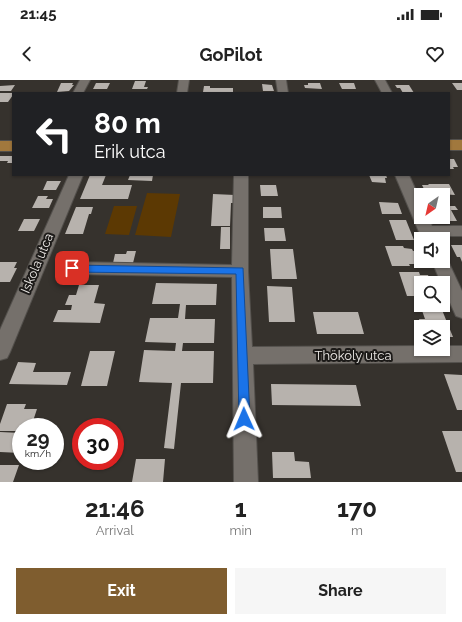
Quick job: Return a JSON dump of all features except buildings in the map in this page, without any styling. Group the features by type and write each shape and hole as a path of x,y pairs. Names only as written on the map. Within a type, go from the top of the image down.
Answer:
{"main road":[{"path":"450,145 462,145"},
{"path":"0,146 12,146"}],"street":[{"path":"79,92 85,80"},
{"path":"182,92 184,80"},
{"path":"281,80 284,92"},
{"path":"380,80 386,92"},
{"name":"Iskola utca","path":"0,352 76,176"},
{"path":"240,176 240,271 246,482"},
{"path":"402,176 428,232"},
{"path":"450,232 462,231"},
{"path":"72,268 240,271"},
{"path":"443,268 462,311"},
{"name":"Thököly utca","path":"243,356 462,354"}],"shaded area":[{"path":"147,193 180,194 171,237 135,235"},
{"path":"114,206 137,206 129,235 105,234"}],"route":[{"path":"72,268 240,271 244,419"}]}
